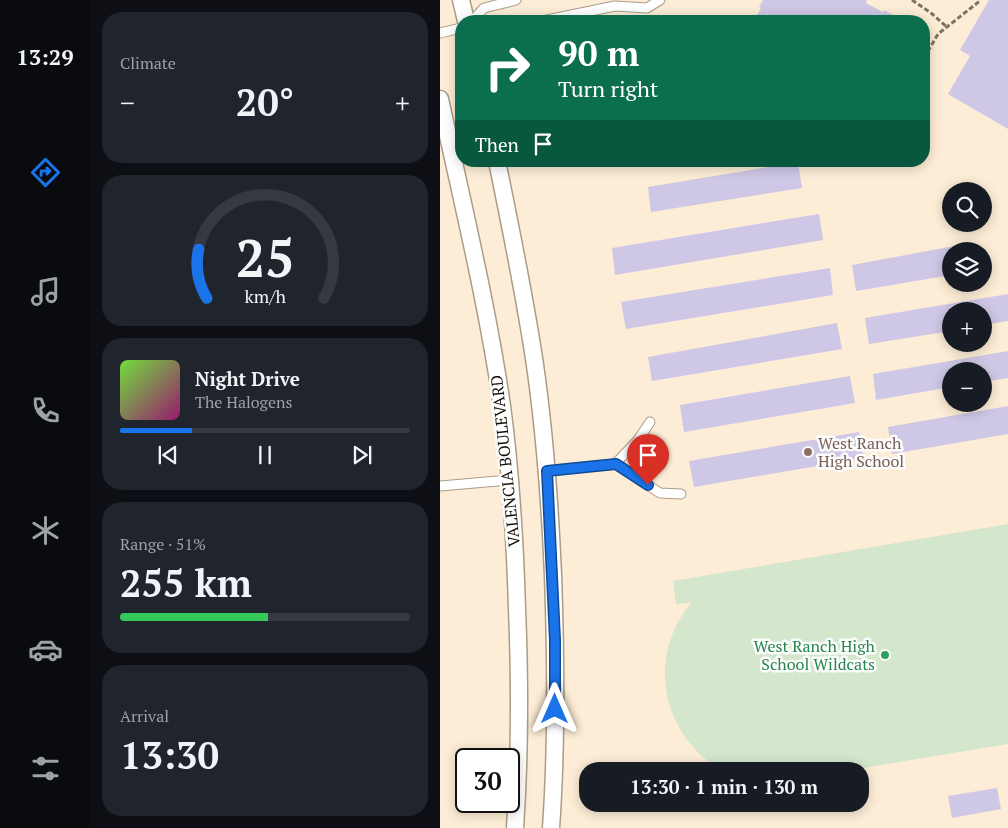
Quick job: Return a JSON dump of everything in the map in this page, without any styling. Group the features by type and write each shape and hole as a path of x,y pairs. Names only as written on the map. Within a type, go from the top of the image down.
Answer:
{"street":[{"path":"461,0 465,15"},
{"name":"VALENCIA BOULEVARD","path":"440,99 488,324 502,408 516,558 520,734 515,828"},
{"path":"497,167 519,269 536,366 547,471 555,640 555,726 550,828"}],"lane":[{"path":"478,15 484,8 516,0"},
{"path":"571,15 615,6 647,8 660,0"},
{"path":"440,33 455,29"},
{"path":"616,464 638,440 650,422"},
{"path":"547,471 616,464 660,493 681,494"},
{"path":"440,486 509,480"}],"path":[{"path":"912,0 931,12 947,27"},
{"path":"930,48 938,34 981,0"}],"green space":[{"path":"1008,524 1008,744 869,767 869,762 710,762 694,748 681,731 672,714 667,695 666,656 671,637 680,619 692,602 676,604 673,581"}],"building":[{"path":"763,0 867,0 866,3 893,15 757,15 761,8 759,7"},
{"path":"989,0 1008,0 1008,129 948,94 970,56 960,50"},
{"path":"768,167 799,167 802,188 651,212 648,187"},
{"path":"819,214 823,240 615,275 612,248"},
{"path":"942,248 942,277 856,291 852,265"},
{"path":"830,268 833,295 626,329 621,302"},
{"path":"1008,294 1008,321 992,324 992,302 960,302"},
{"path":"942,305 942,332 869,344 865,318"},
{"path":"837,323 842,349 652,381 648,357"},
{"path":"1008,351 1008,378 992,381 992,362 943,362"},
{"path":"942,362 942,389 876,400 873,374"},
{"path":"850,376 855,403 684,432 680,405"},
{"path":"1008,406 1008,434 892,454 888,427 974,412 992,412 992,409"},
{"path":"859,432 864,458 694,487 689,461"},
{"path":"997,788 1001,809 952,818 948,796"}],"place":[{"name":"West Ranch High School","path":"808,452"},
{"name":"West Ranch High School Wildcats","path":"885,655"}],"route":[{"path":"555,709 555,640 547,471 616,464 648,485"}]}
